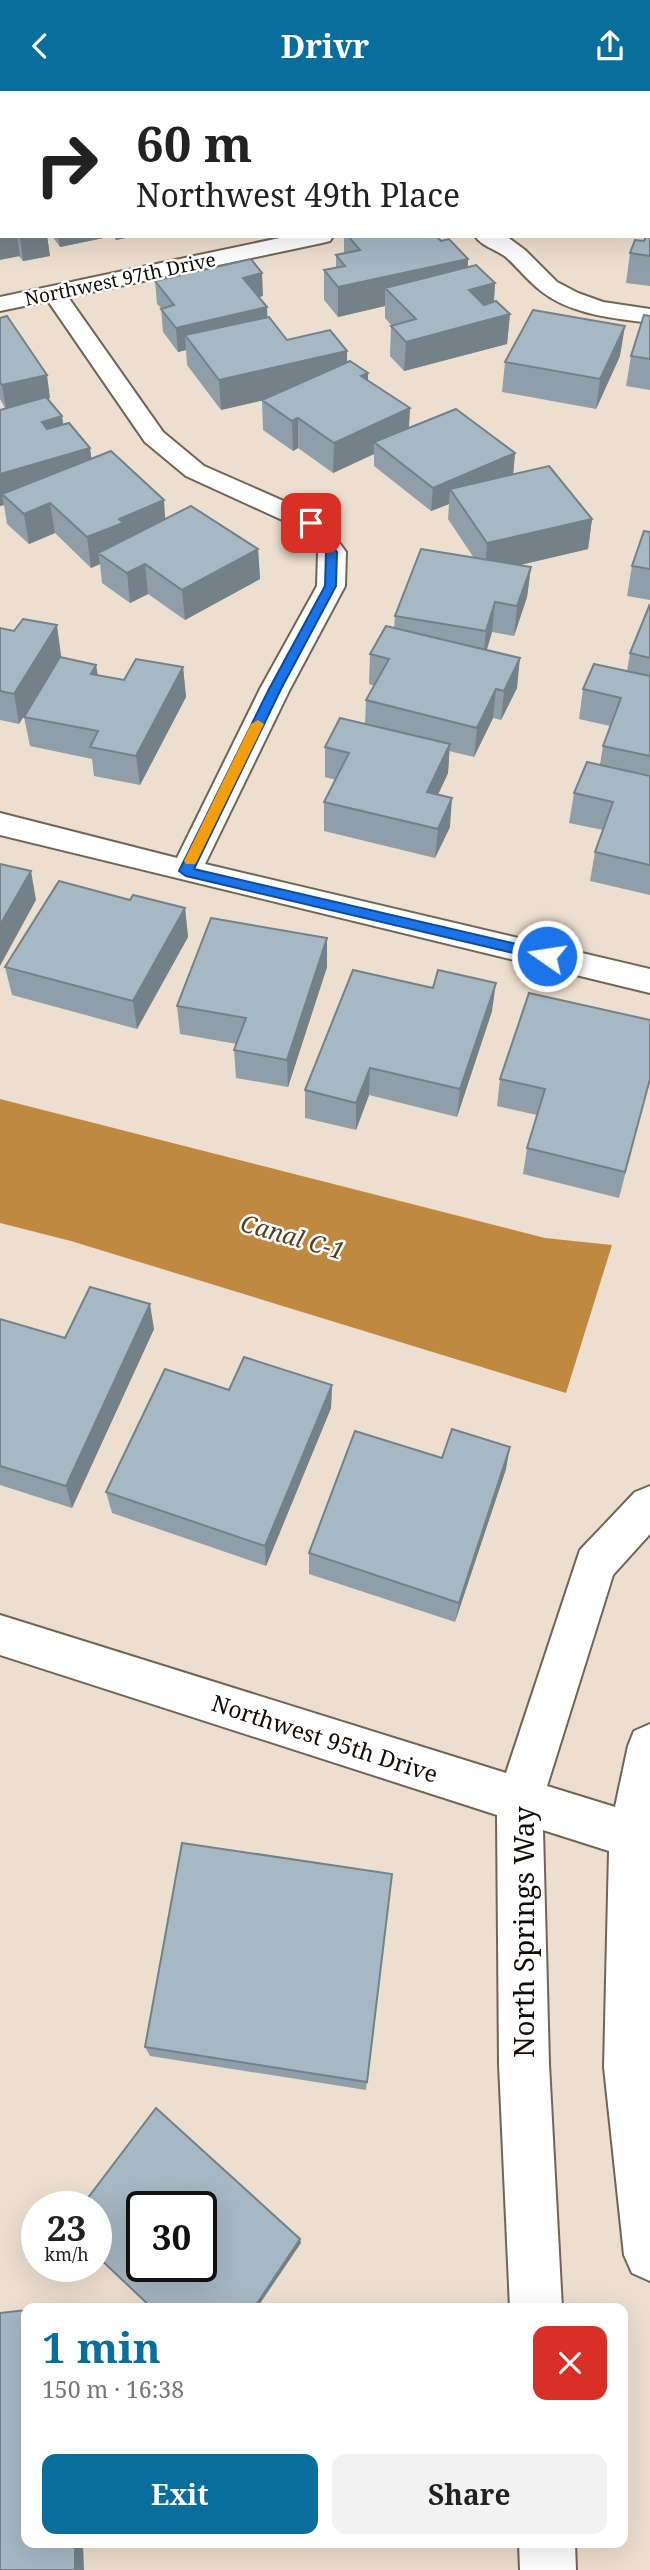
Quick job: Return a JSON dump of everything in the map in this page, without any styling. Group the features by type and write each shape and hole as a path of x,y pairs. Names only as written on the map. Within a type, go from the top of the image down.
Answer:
{"street":[{"name":"Northwest 97th Drive","path":"0,304 313,238"},
{"path":"491,238 505,243 558,292 596,308 650,316"},
{"path":"54,293 154,437 195,471 311,523 332,552 331,586 275,689 186,871"},
{"path":"0,824 650,981"},
{"name":"North Springs Way","path":"536,2303 524,2064 520,1801 595,1565 650,1505"},
{"name":"Northwest 95th Drive","path":"0,1635 641,1839"},
{"path":"650,1747 641,1839 629,2067 650,2255"},
{"path":"547,2548 548,2570"}],"water":[{"name":"Canal C-1","path":"0,1099 545,1238 612,1245 566,1393 71,1241 0,1223"}],"building":[{"path":"350,238 438,238 441,241 449,239 468,259 338,287 324,270 345,266 336,255 360,250"},
{"path":"645,238 650,238 650,256 630,253 635,240 644,241"},
{"path":"251,259 262,273 243,278 267,307 176,328 161,309 174,305 155,281"},
{"path":"476,265 495,283 469,290 484,305 496,301 510,314 406,342 391,326 416,319 385,288"},
{"path":"533,310 625,326 600,379 505,362"},
{"path":"644,315 650,316 650,359 631,356"},
{"path":"7,316 47,375 2,385 0,318"},
{"path":"269,317 287,340 330,330 347,351 219,380 185,335"},
{"path":"350,361 368,373 361,376 410,408 334,443 298,418 292,421 262,400"},
{"path":"46,397 62,416 42,422 47,429 69,423 90,448 0,474 0,410"},
{"path":"456,409 515,453 433,488 374,442"},
{"path":"111,451 164,500 119,519 123,523 87,537 50,503 24,514 2,494"},
{"path":"549,466 592,519 487,543 450,489"},
{"path":"191,506 258,549 182,590 145,564 127,573 98,553"},
{"path":"644,531 650,532 650,569 632,566"},
{"path":"421,549 531,567 517,606 495,602 486,631 395,616"},
{"path":"650,604 650,658 630,653"},
{"path":"23,619 57,625 14,694 0,691 0,628 14,631"},
{"path":"386,626 520,658 504,691 496,689 477,728 366,700 389,659 370,654"},
{"path":"60,657 96,665 91,674 124,680 136,659 183,667 136,756 90,747 98,731 24,717"},
{"path":"594,664 650,676 650,756 603,746 621,698 583,689"},
{"path":"340,718 450,744 427,792 452,798 438,829 324,802 349,753 325,747"},
{"path":"587,762 650,776 650,865 595,852 613,802 574,793"},
{"path":"0,864 31,871 0,925"},
{"path":"59,881 130,900 133,895 185,908 133,1001 5,967"},
{"path":"211,918 327,938 287,1060 234,1050 246,1018 177,1006"},
{"path":"353,970 433,988 438,970 496,983 460,1089 370,1068 356,1103 305,1090"},
{"path":"529,993 650,1020 650,1079 625,1172 527,1148 545,1089 500,1079"},
{"path":"90,1287 150,1304 66,1486 0,1466 0,1319 65,1338"},
{"path":"244,1357 332,1385 265,1546 106,1492 165,1369 229,1390"},
{"path":"452,1429 510,1447 459,1603 309,1553 355,1431 442,1458"},
{"path":"182,1843 392,1874 367,2082 145,2047"},
{"path":"156,2108 300,2239 257,2303 147,2303 112,2270 112,2191 93,2191"},
{"path":"21,2311 21,2548 75,2548 75,2570 0,2570 0,2313"}],"slow traffic":[{"path":"191,861 258,724"}],"route":[{"path":"311,523 332,552 331,586 275,689 186,871 547,956"}]}
